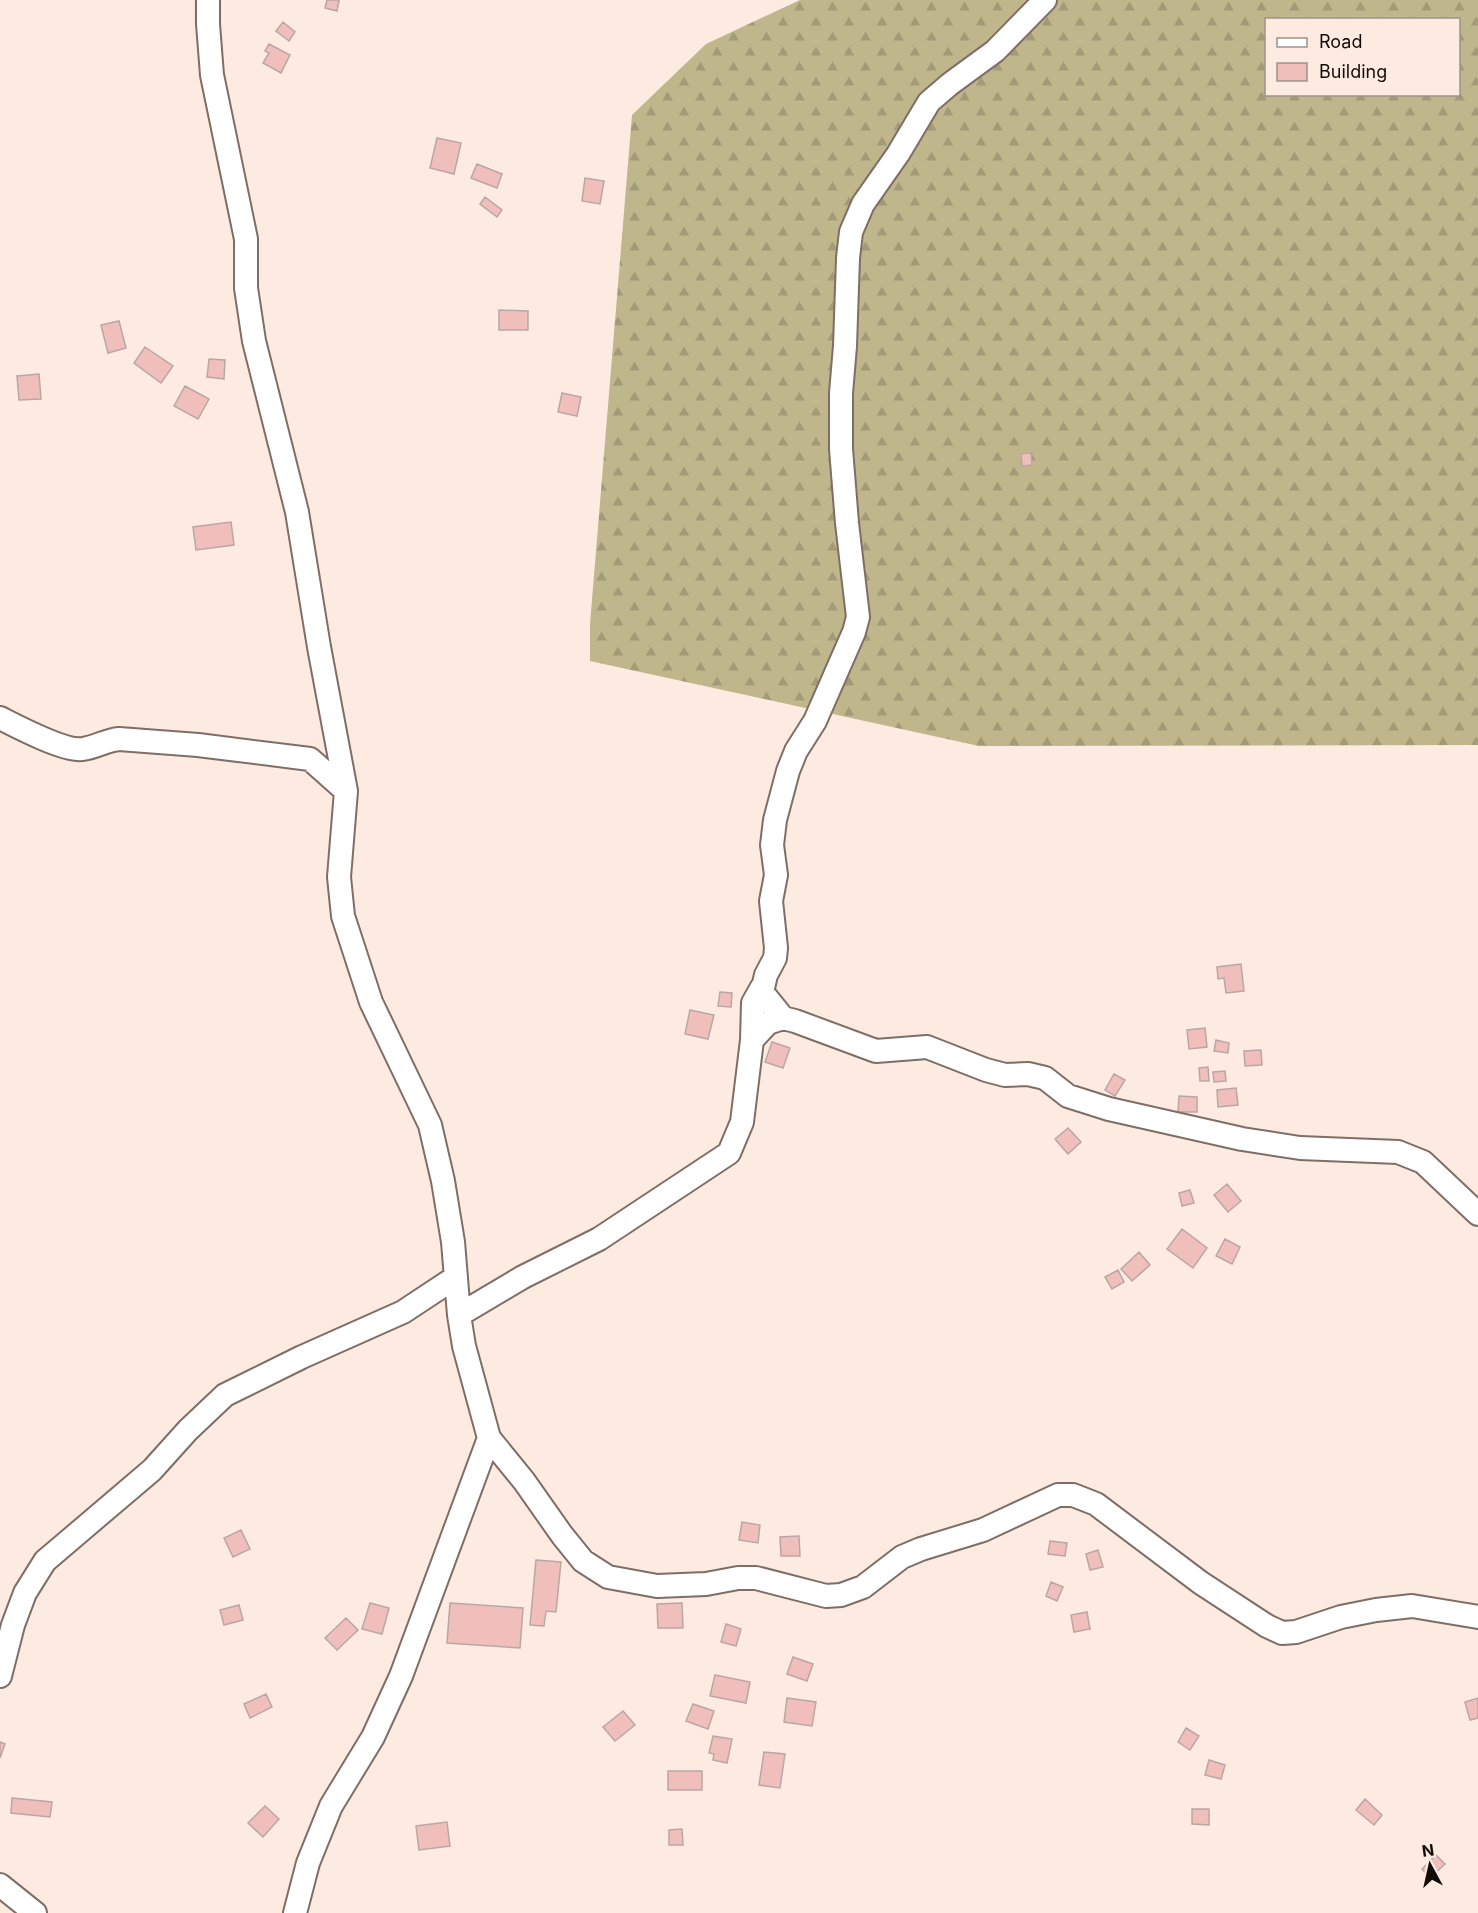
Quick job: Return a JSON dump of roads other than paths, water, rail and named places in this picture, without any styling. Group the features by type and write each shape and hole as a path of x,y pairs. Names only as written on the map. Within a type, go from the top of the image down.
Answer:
{"street":[{"path":"208,0 212,75 246,240 246,288 254,341 297,512 346,790 339,877 343,916 371,1002 430,1125 444,1191 464,1346 489,1438 524,1481 562,1535 583,1561 608,1577 657,1586 706,1584 738,1578 756,1578 826,1596 841,1595 862,1587 902,1557 921,1548 982,1530 1058,1495 1073,1495 1096,1504 1202,1582 1267,1626 1282,1632 1296,1632 1341,1617 1412,1606 1478,1617"},
{"path":"459,1315 523,1277 599,1239 729,1153 742,1122 752,1040 753,1003 775,958 771,901 776,875 772,845 777,810 796,751 815,721 854,632 858,617 847,523 842,449 841,393 851,232 863,204 929,102 995,51 1045,0"},
{"path":"0,718 63,746 80,750 119,739 198,745 310,759 346,790"},
{"path":"762,987 765,998 783,1018 876,1051 927,1047 986,1071 1005,1075 1028,1074 1045,1078 1068,1096 1097,1106 1242,1139 1300,1148 1398,1152 1423,1162 1478,1214"},
{"path":"752,1040 768,1023 783,1018"},
{"path":"0,1676 25,1593 45,1561 152,1470 188,1430 225,1395 302,1357 404,1312 456,1277"},
{"path":"295,1913 308,1863 331,1806 374,1737 401,1676 489,1438"},
{"path":"0,1885 35,1913"}]}
